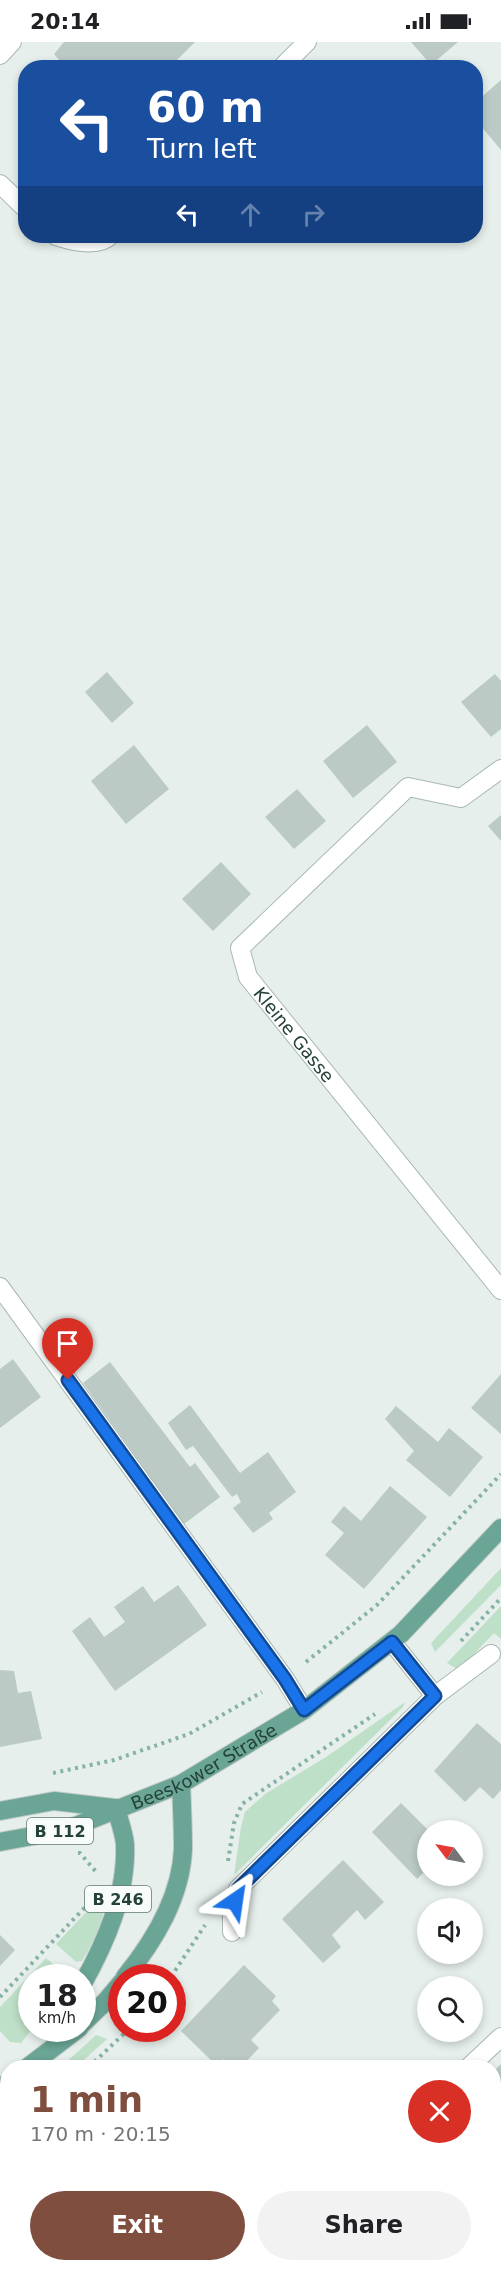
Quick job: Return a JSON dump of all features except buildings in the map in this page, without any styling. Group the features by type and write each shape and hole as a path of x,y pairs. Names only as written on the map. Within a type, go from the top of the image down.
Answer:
{"main road":[{"name":"Beeskower Straße","path":"116,1808 181,1784 304,1710 392,1642 501,1528"},
{"name":"B 246","path":"134,1964 168,1913 178,1881 183,1850 181,1784"},
{"name":"B 112","path":"0,1811 54,1801 116,1808"},
{"name":"B 246","path":"92,1964 112,1922 122,1879 125,1843 116,1808"},
{"name":"B 112","path":"0,1842 65,1830 116,1808"},
{"path":"96,2011 108,1998"},
{"path":"33,2060 46,2042"},
{"path":"37,2060 61,2042"}],"street":[{"path":"0,55 12,42"},
{"path":"289,60 307,42"},
{"path":"0,184 18,201"},
{"name":"Kleine Gasse","path":"501,769 461,798 408,787 240,948 248,977 501,1290"},
{"path":"0,1287 285,1679 304,1710"},
{"path":"392,1642 435,1696"},
{"path":"232,1932 232,1913 238,1889 435,1696 491,1654"},
{"path":"476,2060 501,2037"}],"path":[{"path":"70,1852 80,1853 98,1874"},
{"path":"0,1997 95,1896"},
{"path":"97,2060 116,2042"}],"green space":[{"path":"501,1568 501,1585 435,1652 431,1643"},
{"path":"501,1606 501,1639 494,1633 459,1670 447,1663"},
{"path":"405,1702 403,1707 234,1875 245,1812 265,1794 326,1757"},
{"path":"108,1889 105,1908 96,1935 82,1961 76,1962 56,1944"},
{"path":"46,1958 53,1964 40,1964"},
{"path":"18,1988 18,2042 21,2043 10,2042 0,2031 0,2007"},
{"path":"96,2035 107,2039 84,2060 69,2060 88,2042 96,2042"}],"route":[{"path":"68,1380 285,1679 304,1710 392,1642 435,1696 238,1889 235,1901"}]}
